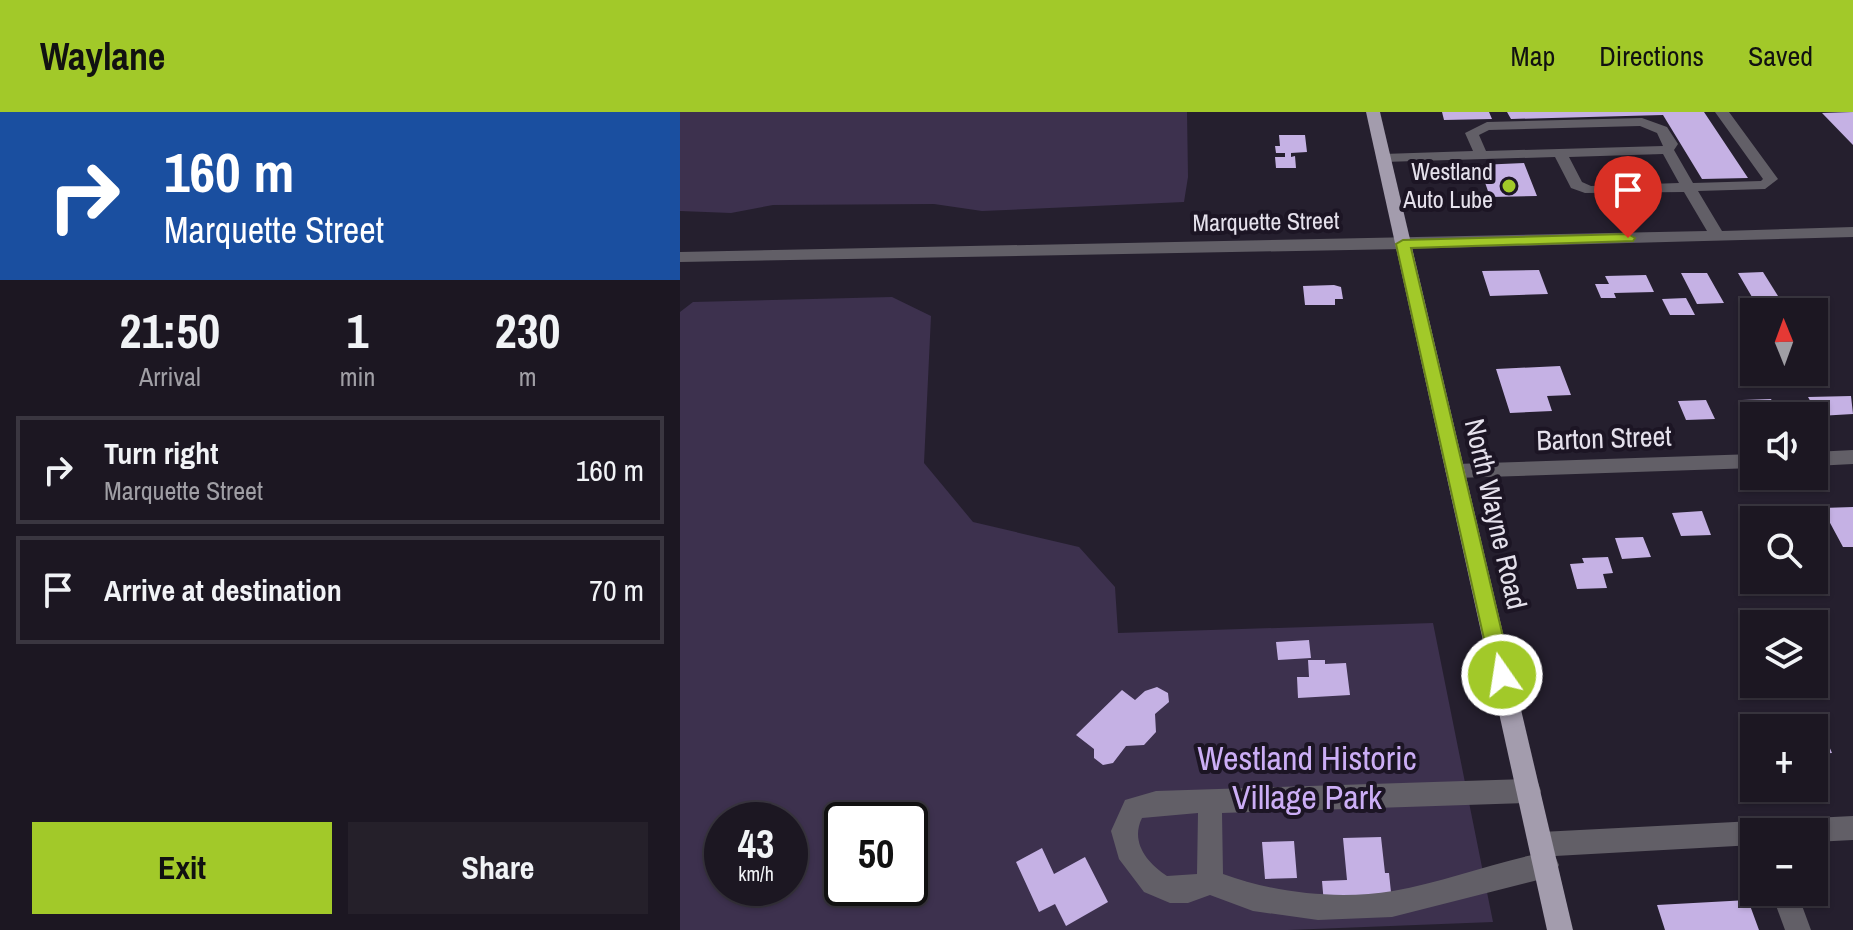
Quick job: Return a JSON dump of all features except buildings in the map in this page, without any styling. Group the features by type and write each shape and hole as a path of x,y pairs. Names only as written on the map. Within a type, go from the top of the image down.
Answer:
{"main road":[{"name":"North Wayne Road","path":"1373,112 1560,930"}],"street":[{"path":"1560,153 1576,185 1590,190 1765,185 1771,179 1722,112"},
{"path":"1481,155 1472,133 1487,126 1642,122 1662,130 1671,144 1667,150"},
{"path":"1383,158 1667,150"},
{"path":"1667,150 1717,236"},
{"name":"Marquette Street","path":"680,257 1403,244 1853,232"},
{"path":"1828,458 1853,457"},
{"name":"Barton Street","path":"1455,471 1740,461"},
{"path":"1529,791 1156,803 1134,808 1123,829 1127,852 1150,883 1169,891 1193,889 1210,882 1253,898 1318,907 1392,904 1486,878 1543,854 1740,834"},
{"path":"1210,801 1210,882"},
{"path":"1828,829 1853,828"},
{"path":"1789,906 1798,930"}],"green space":[{"path":"680,112 1187,112 1188,177 1184,202 982,211 934,204 773,205 731,213 680,211"},
{"name":"Westland Historic Village Park","path":"892,297 931,316 924,463 973,522 1079,547 1115,587 1118,633 1433,623 1493,922 1288,930 680,930 680,312 693,302"}],"place":[{"name":"Westland Auto Lube","path":"1509,186"}],"route":[{"path":"1502,675 1403,244 1628,238"}]}
